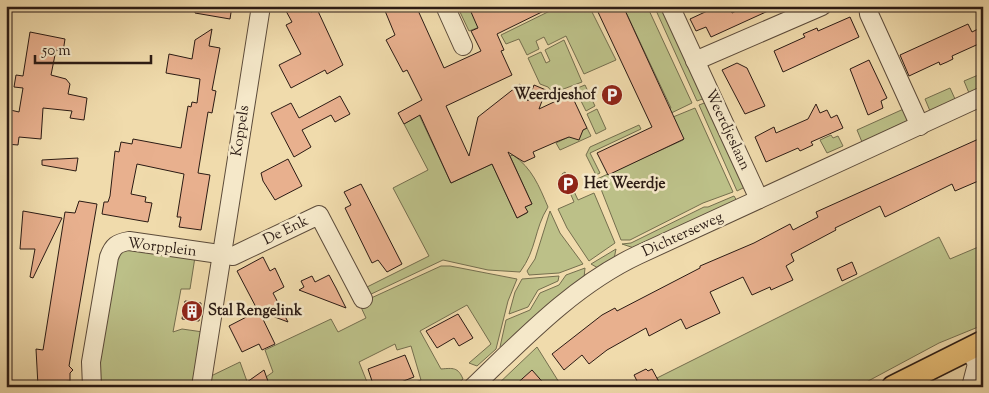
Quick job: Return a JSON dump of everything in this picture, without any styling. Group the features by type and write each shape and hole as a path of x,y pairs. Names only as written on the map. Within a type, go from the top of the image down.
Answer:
{"main road":[{"path":"893,387 976,345"}],"street":[{"name":"Koppels","path":"221,256 261,6"},
{"path":"445,6 464,46"},
{"name":"Weerdjeslaan","path":"670,6 759,199"},
{"path":"695,62 822,6"},
{"path":"868,6 869,14 920,126"},
{"name":"Dichterseweg","path":"473,387 539,325 596,278 628,260 983,96"},
{"name":"De Enk","path":"221,256 233,256 319,215 363,299"},
{"name":"Worpplein","path":"92,387 91,362 109,257 113,248 119,243 129,241 221,256"},
{"path":"201,387 221,256"},
{"path":"967,386 977,364 976,345"}],"green space":[{"path":"470,6 485,6 480,35 477,28 469,31 460,12"},
{"path":"560,6 589,6 616,60 584,74 566,36 548,45 544,37 536,41 539,49 527,55 519,39 506,44 501,35"},
{"path":"623,6 647,6 692,103 665,116 664,112 671,108"},
{"path":"654,6 663,6 705,98 697,101"},
{"path":"564,40 582,82 553,93 548,87 540,84 528,58 541,52 546,63 550,61 545,50"},
{"path":"983,73 983,87 969,93 964,81"},
{"path":"585,85 595,106 586,111 575,89"},
{"path":"950,88 955,99 930,111 925,99"},
{"path":"707,102 745,187 737,191 699,105"},
{"path":"415,106 451,183 492,164 517,218 527,213 525,207 532,204 510,156 513,155 520,160 534,178 548,207 540,223 530,255 520,272 488,270 443,260 367,296 363,289 429,256 393,188 428,170 404,124 416,117 411,108"},
{"path":"908,107 913,118 862,142 857,130"},
{"path":"695,108 733,192 703,203 630,240 621,240 597,179 683,140 673,117"},
{"path":"597,109 606,129 596,134 587,114"},
{"path":"639,125 641,129 590,153 600,173 596,175 586,155 590,147"},
{"path":"587,128 591,136 560,150 556,143"},
{"path":"831,135 833,138 838,136 843,146 827,153 820,140"},
{"path":"565,172 578,200 594,193 615,243 589,261 567,228 558,209 574,202 562,174"},
{"path":"734,196 737,201 634,248 622,244 631,243 704,207"},
{"path":"550,211 560,233 583,264 559,273 529,275 527,271 535,259"},
{"path":"939,237 950,259 983,245 983,325 939,343 857,387 650,387 659,382 657,378"},
{"path":"126,247 195,257 190,289 181,289 173,332 182,329 203,332 197,387 98,387 97,380 115,255"},
{"path":"616,249 614,259 598,268 591,264"},
{"path":"441,266 450,266 517,279 508,301 496,349 477,366 469,363 491,344 467,305 420,331 441,369 455,369 461,375 463,379 454,387 402,387 421,380 411,346 397,350 395,344 359,362 369,387 270,387 266,377 273,372 265,350 331,319 338,332 366,318 360,305 369,299"},
{"path":"585,268 584,278 502,349 500,347 506,320 530,310 540,293 559,285 566,275"},
{"path":"559,276 558,281 538,290 528,307 509,314 515,292 522,279"},
{"path":"537,347 562,387 495,387"},
{"path":"240,362 249,387 210,387 211,376"}],"building":[{"path":"195,6 232,6 230,19 195,13"},
{"path":"294,6 307,6 311,12 317,9 343,65 327,74 325,70 291,88 279,65 301,54 286,25 292,22 286,11"},
{"path":"383,6 416,6 444,68 481,51 471,31 478,28 471,12 485,6 554,6 497,34 504,50 501,51 512,75 446,106 469,156 478,117 520,84 528,101 534,85 546,90 539,109 571,94 587,128 583,130 579,140 569,137 556,142 533,152 535,157 524,162 508,152 532,204 525,207 528,212 517,218 492,164 451,183 420,115 404,124 398,113 422,100 407,70 403,72 386,40 395,35"},
{"path":"598,6 623,6 684,139 608,175 597,153 652,127 598,12 600,10"},
{"path":"718,6 729,6 732,13 746,6 779,6 711,37 706,27 696,31 690,19"},
{"path":"850,17 859,37 783,72 774,51 805,37 803,34 817,28 818,31"},
{"path":"968,24 972,32 978,29 983,42 952,56 953,59 947,62 940,65 939,62 909,76 900,55"},
{"path":"212,29 209,46 220,48 212,90 216,91 212,113 208,112 198,173 210,175 201,230 179,227 181,217 177,217 184,174 137,164 131,194 146,197 145,202 152,203 148,222 102,214 104,202 108,202 110,196 115,151 119,152 121,142 132,144 133,139 181,148 188,106 191,107 192,102 197,103 200,79 166,73 169,54 192,59 195,40"},
{"path":"30,32 65,39 63,52 56,50 51,75 66,79 70,84 68,94 87,98 84,120 70,118 72,111 43,108 41,139 19,137 18,145 6,144 6,109 19,112 23,88 14,87 16,75 23,76"},
{"path":"869,60 887,98 881,101 883,108 868,115 850,69"},
{"path":"737,63 747,68 765,106 745,114 722,70"},
{"path":"340,96 350,114 335,122 331,115 302,130 311,147 294,157 271,113 291,103 299,118"},
{"path":"816,104 820,113 827,110 831,118 837,115 843,128 811,142 813,145 800,151 798,148 766,162 755,137 774,127 776,133 808,119"},
{"path":"983,137 983,179 955,191 952,184 885,217 880,206 835,228 836,230 791,254 794,261 786,266 793,280 771,290 770,287 752,295 743,277 710,292 720,313 686,329 681,319 649,336 646,328 607,350 589,364 582,355 564,370 552,354 602,315 615,308 617,311 700,268 700,266 754,243 790,224 793,230 818,217 816,212"},
{"path":"78,158 76,171 42,165 42,160"},
{"path":"288,159 302,186 275,200 263,181 261,173"},
{"path":"361,184 402,264 387,272 378,260 372,263 345,208 351,205 344,192"},
{"path":"79,201 97,204 69,366 73,370 70,373 70,381 52,383 52,386 38,386 36,349 43,350 65,212 75,213"},
{"path":"23,211 62,218 33,278 30,277 35,249 20,249"},
{"path":"263,257 270,271 275,268 284,287 273,293 288,322 259,311 275,344 262,350 259,344 242,352 229,326 258,311 237,271"},
{"path":"852,262 857,274 842,281 837,269"},
{"path":"329,275 346,308 299,290 304,287 301,281 312,276 315,282"},
{"name":"Stal Rengelink","path":"185,301 201,303 199,321 182,319"},
{"path":"458,314 473,338 459,346 454,338 437,348 426,331"},
{"path":"405,355 414,377 388,387 374,387 368,369"},
{"path":"646,369 648,371 652,369 659,382 650,387 640,387 634,375"},
{"path":"264,370 270,387 240,387"},
{"path":"532,370 547,387 513,387"}],"place":[{"name":"Weerdjeshof","path":"612,95"},
{"name":"Het Weerdje","path":"568,184"},
{"name":"Stal Rengelink","path":"192,311"}]}
